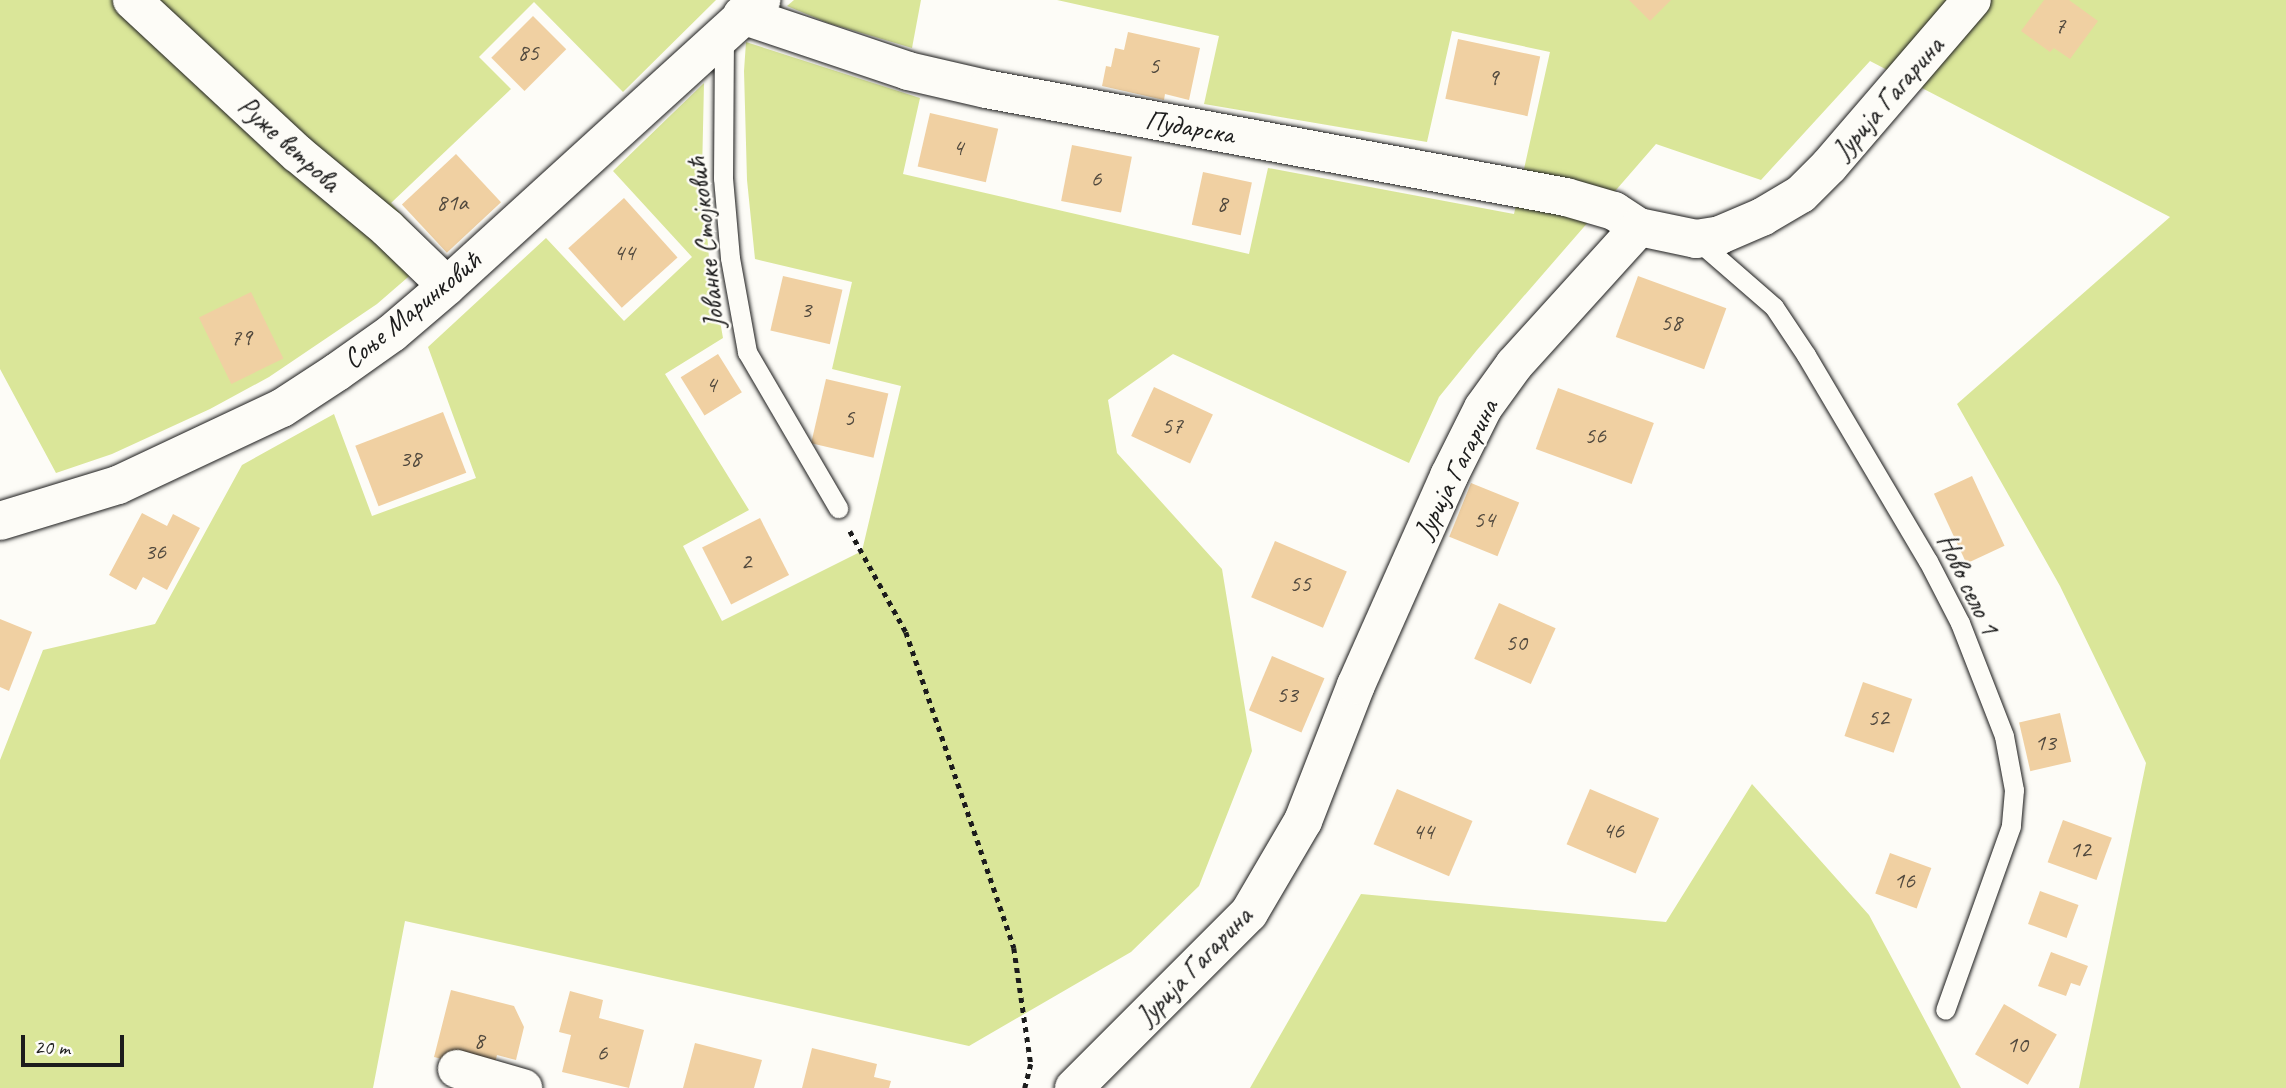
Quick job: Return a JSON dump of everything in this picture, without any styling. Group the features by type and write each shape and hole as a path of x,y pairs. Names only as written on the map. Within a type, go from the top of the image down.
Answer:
{"street":[{"name":"Руже ветрова","path":"132,0 298,154 387,229 447,286"},
{"name":"Јурија Гагарина","path":"1074,1088 1250,913 1303,821 1398,587 1483,408 1514,365 1560,311 1639,228 1696,239 1720,235 1762,218 1801,194 1829,166 1972,0"},
{"name":"Соње Маринковић","path":"0,521 118,485 282,408 392,333 742,16"},
{"name":"Пударска","path":"742,16 908,71 986,89 1566,197 1614,211 1639,228"},
{"path":"457,1069 523,1088"}],"lane":[{"name":"Јованке Стојковић","path":"742,16 723,178 730,258 747,352 838,508"},
{"name":"Ново село 1","path":"1696,239 1774,307 1806,355 1928,561 1960,623 2004,736 2014,790 2011,826 1945,1010"}],"path":[{"path":"838,508 906,632 1014,948 1031,1064 1026,1088"}],"green space":[{"path":"0,0 716,0 623,92 534,2 479,57 511,89 391,203 437,252 377,304 269,377 210,409 112,454 56,473 0,369"},
{"path":"794,0 921,0 912,48 828,23 787,6"},
{"path":"1057,0 2286,0 2286,1088 2079,1088 2146,763 2060,586 1957,404 2170,217 1870,61 1761,180 1656,144 1439,397 1409,463 1173,354 1108,400 1117,453 1222,569 1252,751 1199,886 1131,952 969,1046 405,921 373,1088 0,1088 0,760 43,650 155,624 242,465 334,414 372,516 476,478 428,347 546,238 624,321 692,257 613,171 704,83 702,174 709,258 723,338 665,374 749,510 683,546 722,621 862,551 901,386 832,369 852,282 755,259 747,180 744,71 746,42 920,98 903,174 1249,254 1268,168 1514,214 1550,52 1452,31 1427,142 1204,104 1219,36"},
{"path":"1752,784 1869,915 1961,1088 1250,1088 1361,894 1666,922"}],"building":[{"path":"1629,0 1671,0 1650,21"},
{"path":"2044,0 2069,0 2098,21 2070,59 2054,48 2050,52 2021,31"},
{"path":"533,16 566,49 525,91 491,58"},
{"path":"1128,32 1200,48 1189,100 1165,94 1164,100 1102,86 1106,66 1111,67 1115,48 1124,50"},
{"path":"1458,39 1540,56 1527,116 1445,99"},
{"path":"930,113 998,129 986,182 918,167"},
{"path":"1072,145 1132,157 1121,213 1061,201"},
{"path":"456,154 501,202 447,253 402,204"},
{"path":"1203,172 1252,182 1241,235 1192,225"},
{"path":"624,198 678,257 622,308 568,248"},
{"path":"783,276 842,290 830,344 770,331"},
{"path":"1638,276 1726,308 1704,369 1616,337"},
{"path":"251,292 283,359 231,384 199,317"},
{"path":"718,354 742,392 705,415 681,377"},
{"path":"826,379 888,393 874,458 811,443"},
{"path":"1154,387 1213,414 1190,463 1131,436"},
{"path":"1558,388 1654,423 1632,484 1536,449"},
{"path":"443,412 466,473 379,506 355,446"},
{"path":"1972,476 2005,546 1966,564 1934,494"},
{"path":"1471,483 1519,502 1497,556 1449,537"},
{"path":"142,513 167,526 173,514 200,528 167,590 143,577 136,590 109,575"},
{"path":"760,518 789,575 731,605 702,548"},
{"path":"1275,541 1347,571 1323,628 1251,597"},
{"path":"1499,603 1556,628 1531,684 1474,659"},
{"path":"0,619 32,632 9,691 0,687"},
{"path":"1272,656 1324,678 1301,733 1249,710"},
{"path":"1863,682 1912,699 1894,753 1844,736"},
{"path":"2060,713 2071,762 2030,771 2019,722"},
{"path":"1397,789 1472,821 1449,876 1374,844"},
{"path":"1590,789 1659,818 1636,874 1567,844"},
{"path":"2063,820 2112,838 2096,880 2048,862"},
{"path":"1890,853 1931,868 1917,908 1875,893"},
{"path":"2040,891 2079,905 2067,938 2028,924"},
{"path":"2051,952 2088,966 2080,986 2071,983 2066,996 2038,986"},
{"path":"451,990 514,1006 524,1027 516,1060 497,1055 493,1072 434,1057"},
{"path":"570,991 603,1000 599,1018 644,1030 629,1088 562,1072 571,1035 559,1032"},
{"path":"2004,1004 2057,1034 2028,1085 1975,1054"},
{"path":"695,1043 762,1060 754,1088 683,1088"},
{"path":"812,1048 877,1064 874,1077 891,1081 889,1088 802,1088"}]}
